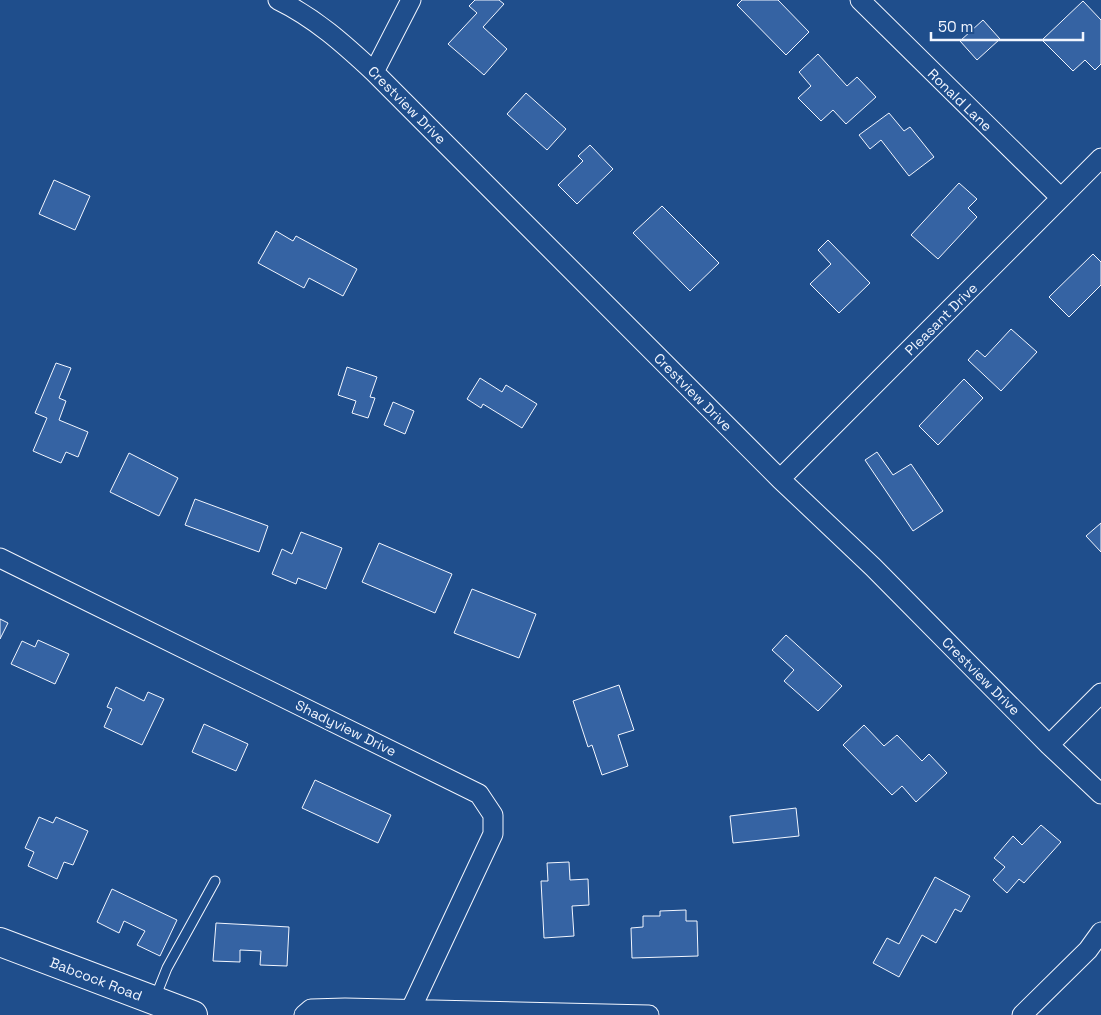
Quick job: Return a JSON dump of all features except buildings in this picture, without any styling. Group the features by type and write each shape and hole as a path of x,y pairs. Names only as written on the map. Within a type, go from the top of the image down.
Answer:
{"main road":[{"name":"Babcock Road","path":"0,942 193,1015"}],"street":[{"name":"Crestview Drive","path":"278,0 299,10 338,37 780,479 873,566 1049,745 1101,794"},
{"path":"374,72 411,0"},
{"name":"Ronald Lane","path":"860,0 1061,198"},
{"name":"Pleasant Drive","path":"780,479 1101,158"},
{"name":"Shadyview Drive","path":"0,558 479,794 493,815 493,834 410,1009"},
{"path":"1049,745 1101,693"},
{"path":"1022,1015 1088,950 1101,932"},
{"path":"304,1015 311,1009 319,1008 649,1015"}],"lane":[{"path":"154,1000 167,968 214,880"}]}
